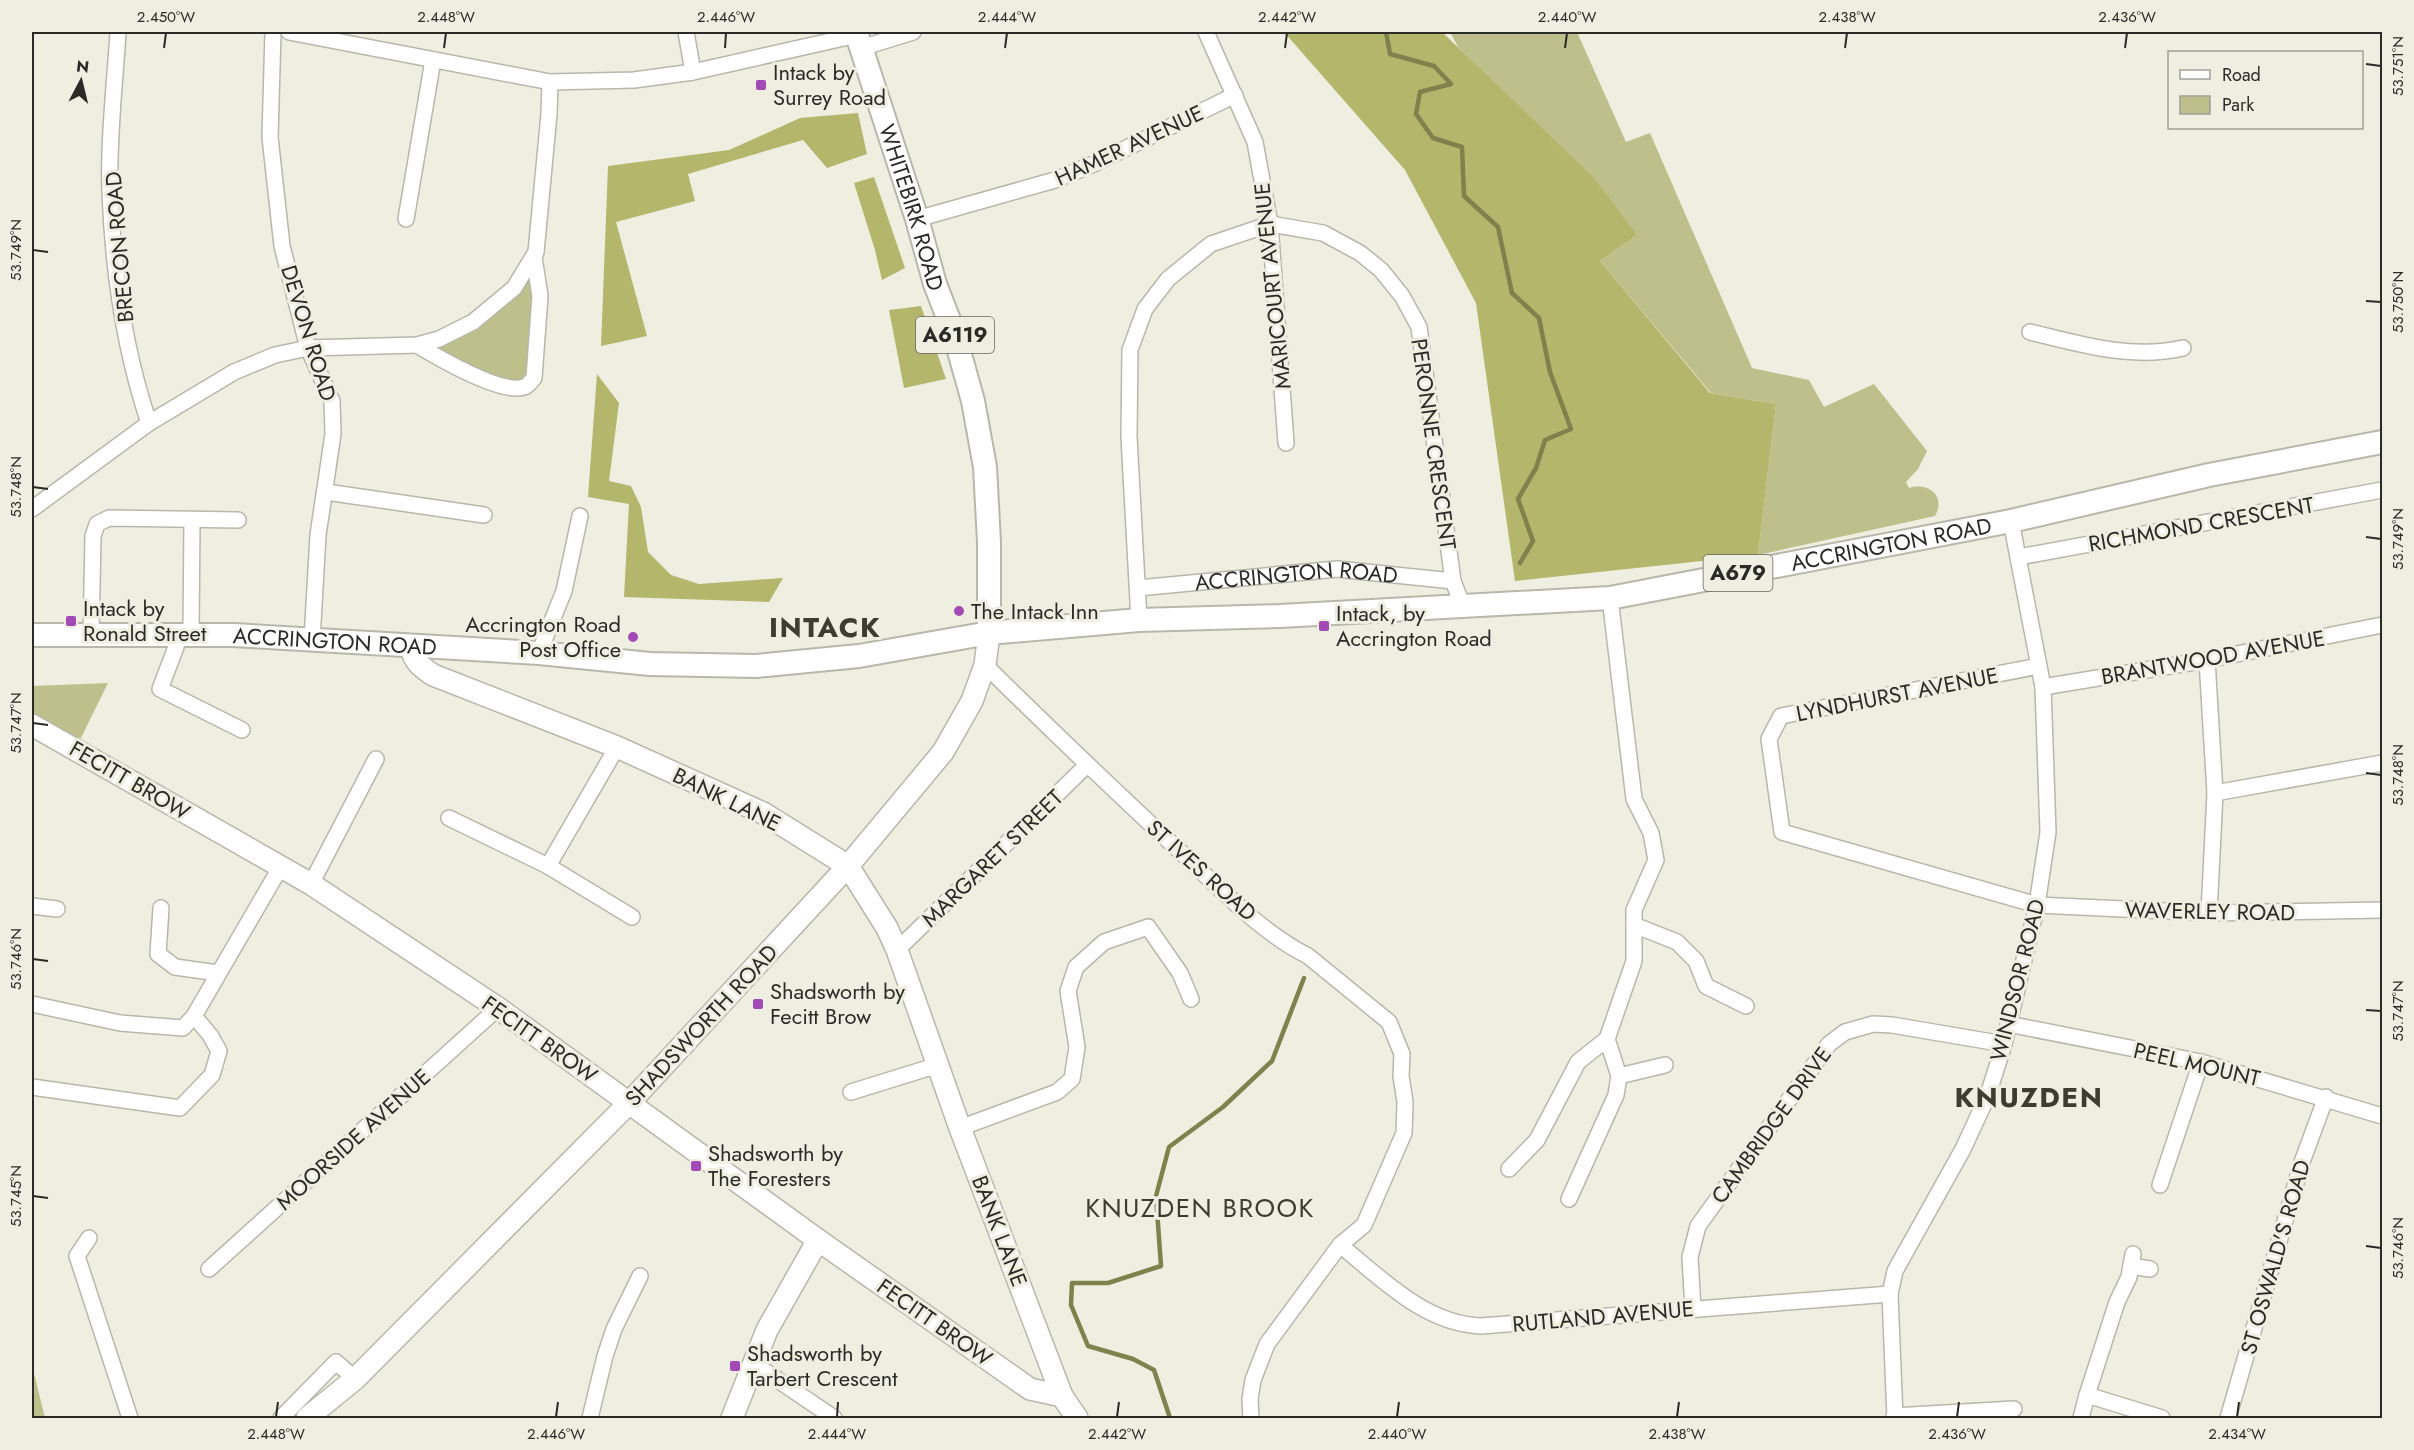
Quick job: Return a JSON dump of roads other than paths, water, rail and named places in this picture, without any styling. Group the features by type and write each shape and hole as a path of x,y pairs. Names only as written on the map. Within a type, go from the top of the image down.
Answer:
{"main road":[{"name":"WHITEBIRK ROAD","path":"858,38 917,219 935,284 954,333 973,401 985,467 989,542 989,633"},
{"name":"ACCRINGTON ROAD","path":"32,635 184,634 539,653 650,664 756,666 859,656 989,633 1139,620 1463,607 1610,598 2011,521 2210,475 2382,442"},
{"name":"SHADSWORTH ROAD","path":"307,1419 356,1379 630,1102 848,866 943,752 972,701 985,665 989,633"},
{"name":"BANK LANE","path":"411,646 412,656 421,667 433,675 617,747 763,813 848,866 897,950 960,1128 1062,1396"},
{"name":"FECITT BROW","path":"32,724 311,884 498,1008 818,1240 1030,1389 1062,1396"},
{"path":"732,1419 767,1330 818,1240"},
{"path":"1062,1396 1077,1419"}],"street":[{"name":"BRECON ROAD","path":"118,32 110,191 119,298 135,381 148,423"},
{"name":"DEVON ROAD","path":"273,32 270,137 282,246 309,348 332,401 333,434 318,535 312,640"},
{"path":"289,32 550,82 634,80 693,72 858,38 913,32"},
{"path":"686,32 693,72"},
{"name":"MARICOURT AVENUE","path":"1206,32 1255,142 1270,224 1286,443"},
{"path":"406,219 433,60"},
{"path":"32,509 148,423 234,372 275,355 309,348 417,345 439,339 473,322 514,288 536,252 550,82"},
{"name":"HAMER AVENUE","path":"917,219 1054,180 1096,163 1235,95"},
{"name":"PERONNE CRESCENT","path":"1139,620 1129,437 1130,350 1145,309 1168,279 1211,244 1270,224 1323,232 1360,253 1381,270 1402,296 1419,327 1453,581 1463,607"},
{"path":"417,345 452,367 511,389 525,387 534,378 540,296 534,257"},
{"path":"2030,332 2116,351 2148,352 2183,348"},
{"name":"RICHMOND CRESCENT","path":"2019,557 2382,490"},
{"path":"326,492 484,515"},
{"path":"539,653 564,591 580,516"},
{"path":"91,635 93,536 97,524 109,518 238,520"},
{"path":"192,520 184,634 176,647 160,689 242,730"},
{"name":"WINDSOR ROAD","path":"1894,1417 1890,1294 1895,1271 1963,1149 1988,1095 2004,1044 2037,905 2048,832 2043,687 2011,521"},
{"name":"ACCRINGTON ROAD","path":"1138,588 1337,569 1453,581"},
{"path":"1509,1169 1537,1140 1578,1062 1607,1039 1634,961 1634,910 1656,860 1651,833 1634,799 1610,598"},
{"name":"BRANTWOOD AVENUE","path":"2043,687 2207,660 2382,625"},
{"path":"2207,660 2215,793 2209,913"},
{"name":"ST IVES ROAD","path":"985,665 1087,765 1241,907 1308,956 1389,1022 1402,1054 1404,1133 1364,1225 1340,1245 1267,1344 1257,1364 1253,1380 1250,1399 1251,1419"},
{"name":"LYNDHURST AVENUE","path":"2037,905 1782,832 1769,739 1781,716 2039,666"},
{"path":"548,866 617,747"},
{"path":"311,884 376,759"},
{"path":"2215,793 2382,763"},
{"name":"MARGARET STREET","path":"897,950 1087,765"},
{"path":"449,818 548,866 632,917"},
{"path":"32,1004 120,1023 183,1028 194,1016 280,868"},
{"name":"WAVERLEY ROAD","path":"2037,905 2209,913 2382,910"},
{"path":"32,906 57,909"},
{"path":"161,908 158,954 175,967 218,973"},
{"path":"1634,925 1677,942 1696,961 1706,986 1746,1006"},
{"path":"960,1128 1057,1092 1072,1079 1077,1047 1068,990 1077,967 1104,942 1148,927 1180,973 1191,999"},
{"name":"MOORSIDE AVENUE","path":"209,1269 498,1008"},
{"path":"32,1087 180,1108 212,1075 219,1051 210,1035 194,1016"},
{"name":"CAMBRIDGE DRIVE","path":"1693,1309 1690,1257 1698,1226 1829,1044 1845,1032 1873,1024 1892,1025 2004,1044"},
{"name":"PEEL MOUNT","path":"2008,1024 2201,1062 2326,1097 2382,1116"},
{"path":"1569,1199 1616,1095 1618,1076 1607,1039"},
{"path":"2160,1185 2201,1062"},
{"path":"851,1092 938,1065"},
{"path":"1618,1076 1665,1065"},
{"name":"ST OSWALD'S ROAD","path":"2228,1419 2302,1162 2326,1097"},
{"path":"89,1238 77,1256 130,1419"},
{"name":"RUTLAND AVENUE","path":"1340,1245 1410,1300 1450,1322 1465,1326 1890,1294"},
{"path":"2081,1419 2117,1302 2129,1277 2132,1260 2150,1269"},
{"path":"590,1419 611,1338 640,1276"},
{"path":"281,1419 336,1362 356,1379"},
{"path":"753,1363 834,1419"},
{"path":"2087,1395 2162,1419"},
{"path":"1894,1417 1987,1405 2014,1409"}],"waterway":[{"path":"1386,32 1390,54 1434,66 1451,84 1420,92 1416,114 1433,138 1462,147 1464,196 1498,227 1512,293 1539,318 1550,372 1571,429 1545,440 1536,468 1518,499 1533,541 1520,563"},
{"name":"KNUZDEN BROOK","path":"1170,1418 1154,1370 1133,1359 1088,1346 1071,1305 1072,1283 1108,1283 1161,1266 1156,1196 1169,1147 1223,1107 1272,1061 1304,978"}],"place":[{"name":"Intack by Surrey Road","path":"761,85"},
{"name":"The Intack Inn","path":"959,611"},
{"name":"Intack by Ronald Street","path":"71,621"},
{"name":"Intack, by Accrington Road","path":"1324,626"},
{"name":"Accrington Road Post Office","path":"633,637"},
{"name":"Shadsworth by Fecitt Brow","path":"758,1004"},
{"name":"Shadsworth by The Foresters","path":"696,1166"},
{"name":"Shadsworth by Tarbert Crescent","path":"735,1366"}],"district":[{"name":"INTACK","path":"825,627"},
{"name":"KNUZDEN","path":"2029,1097"},
{"name":"KNUZDEN BROOK","path":"1200,1208"}]}
